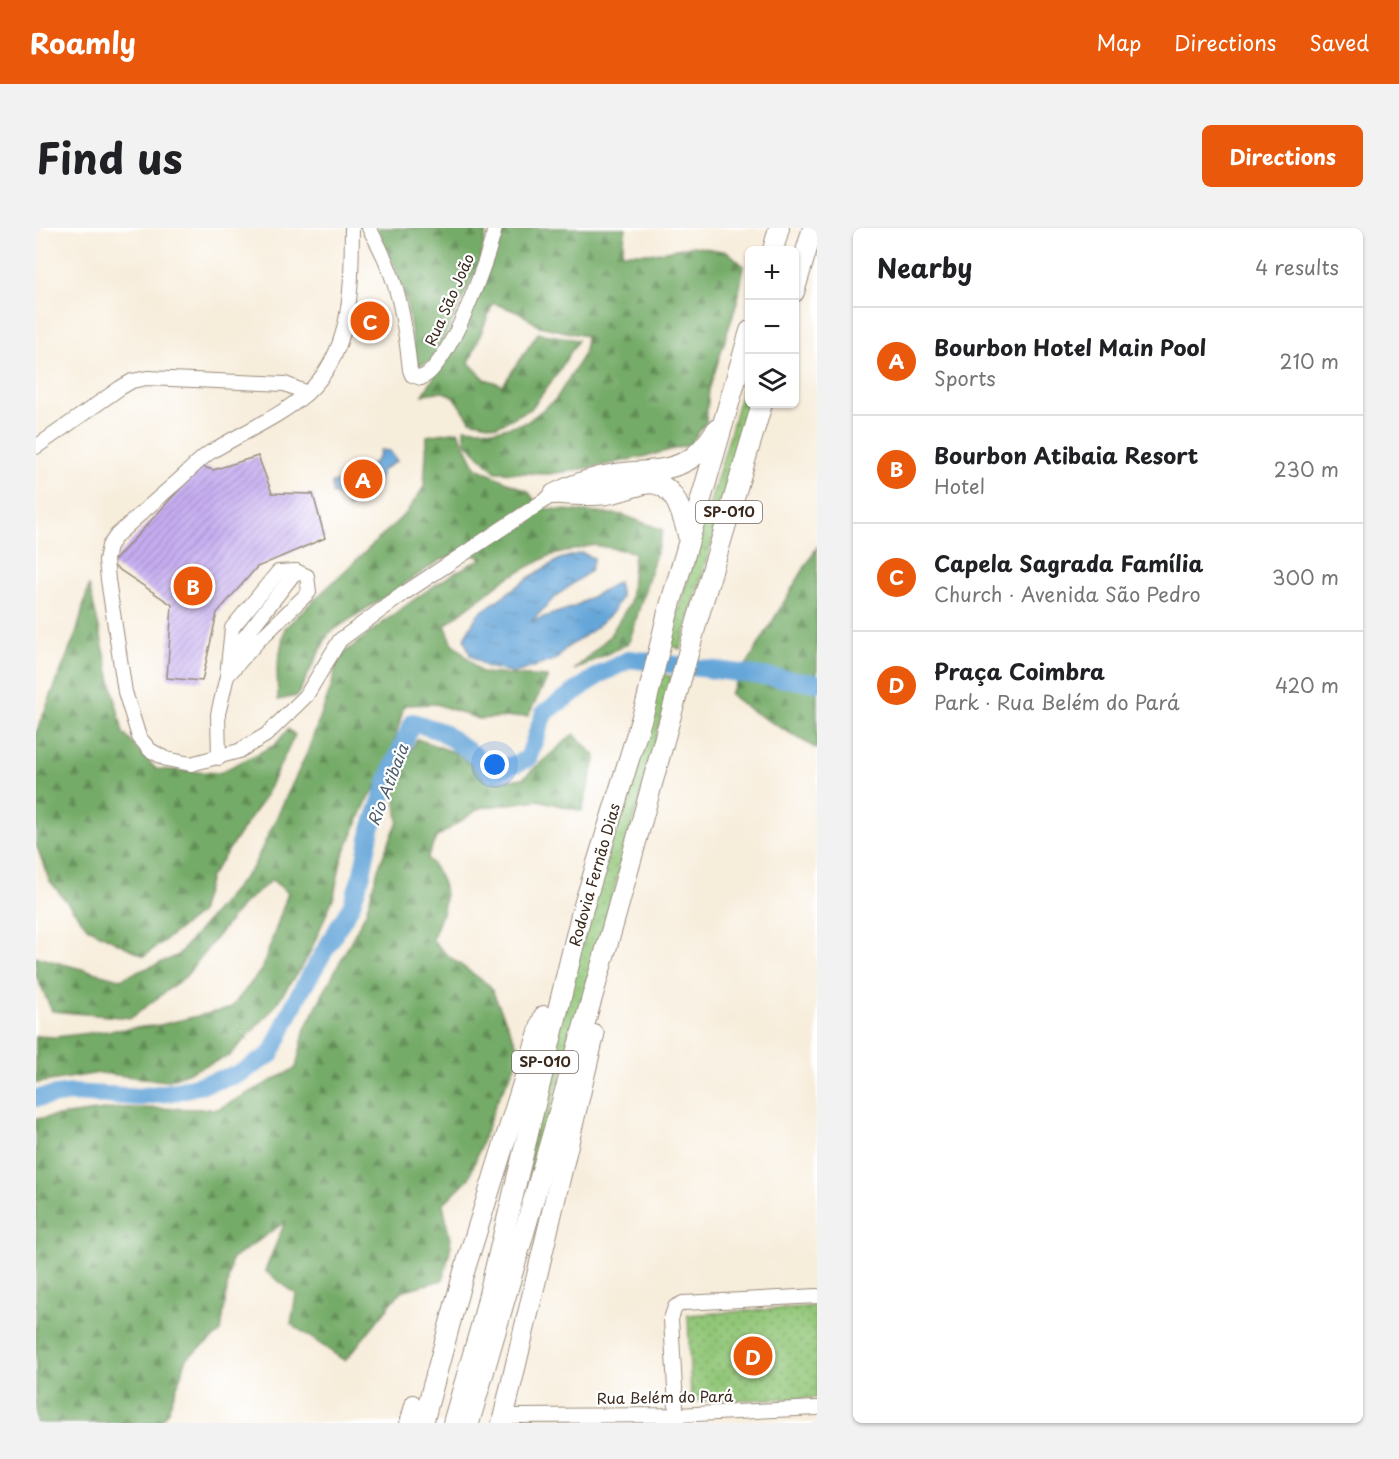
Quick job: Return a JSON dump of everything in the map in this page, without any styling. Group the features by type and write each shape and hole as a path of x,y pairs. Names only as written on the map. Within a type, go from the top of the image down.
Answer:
{"highway":[{"path":"774,246 779,228"},
{"path":"799,278 813,228"},
{"name":"Rodovia Fernão Dias","path":"453,1423 482,1323 581,915 646,704 689,539 745,347"},
{"name":"Rodovia Fernão Dias","path":"470,1423 614,925 697,621 761,408"},
{"path":"554,494 591,479 678,466 692,458 704,447 722,422"},
{"path":"554,494 590,496 608,494 646,483 654,484 670,492 681,508 689,539"},
{"path":"423,1423 463,1275 549,1001 581,915"},
{"path":"516,1420 530,1308 597,1024 614,925"}],"street":[{"path":"352,228 351,289 341,342 327,370 307,393 289,406 207,455 117,535 109,546 106,560 107,570 125,692 140,737 150,750 166,759 191,764 240,751 266,735 306,696 340,640 403,594 554,494"},
{"name":"Rua São João","path":"369,228 384,253 401,304 410,370 412,375 421,378 432,372 448,348 490,251 495,228"},
{"path":"36,447 120,388 132,381 147,378 285,384 307,393"},
{"path":"219,758 218,714 229,657 296,571 307,576 309,592 258,641 227,676"},
{"path":"677,1419 671,1319 675,1307 683,1303 817,1296"},
{"path":"407,1423 413,1402"},
{"name":"Rua Belém do Pará","path":"516,1420 677,1419 817,1408"}],"green space":[{"path":"377,228 487,228 480,262 434,360 417,366 407,306 396,269"},
{"path":"504,228 520,232 531,228 626,228 622,253 655,253 693,246 728,252 744,266 738,299 709,390 706,423 689,445 595,467 549,474 496,472 466,443 464,428 497,430 527,422 556,399 584,354 586,336 539,326 520,313 493,303 469,363 485,379 503,385 538,333 578,340 531,409 497,426 470,420 456,400 447,393 423,395 468,314"},
{"path":"745,377 745,408 753,408 680,649 668,644"},
{"path":"458,431 476,468 528,491 540,508 623,515 663,530 629,643 574,670 609,637 630,603 634,552 593,545 549,556 505,579 445,625 452,642 482,673 548,677 528,716 479,719 436,704 404,705 388,767 365,805 341,860 334,896 308,957 272,1010 229,1056 167,1081 100,1073 36,1083 36,1036 55,1037 160,1025 231,1008 262,969 288,893 272,880 242,905 186,976 131,1018 52,1011 36,975 36,957 120,979 177,956 253,867 307,753 332,685 337,658 426,591 483,558 463,552 439,561 329,633 297,696 278,700 277,667 285,628 407,512 424,487 427,436"},
{"path":"817,547 817,749 750,710 729,694"},
{"path":"89,585 123,733 156,769 219,773 275,745 288,729 295,735 264,798 210,877 200,913 144,956 88,928 49,880 36,844 36,733 77,631"},
{"path":"659,673 672,677 630,834 498,1293 554,1043"},
{"path":"574,734 596,757 582,811 538,800 480,808 436,838 427,858 441,879 445,897 432,940 447,955 490,986 521,1054 496,1103 469,1178 443,1204 451,1245 443,1280 401,1291 345,1361 291,1324 296,1294 265,1271 285,1222 231,1260 221,1332 187,1358 168,1411 160,1423 36,1423 36,1119 120,1108 218,1109 296,1068 305,1028 366,912 379,866 398,821 394,784 417,739 459,754 489,783 523,778"},
{"path":"817,1306 817,1398 691,1401 688,1315"}],"water":[{"path":"380,450 390,451 397,461 382,470 378,486 374,489 366,486 357,493 356,501 348,508 344,499 332,494 332,483 350,477 368,467 378,458"},
{"path":"581,553 594,558 590,571 555,597 532,621 574,607 618,582 621,597 612,613 592,631 565,649 557,659 515,673 487,667 470,655 464,638 478,614 560,559"}],"building":[{"path":"362,306 382,312 376,333 359,331"},
{"path":"258,456 272,493 313,494 325,538 257,567 217,613 202,681 167,678 172,605 111,564 201,466 213,470"}],"waterway":[{"name":"Rio Atibaia","path":"36,1098 71,1093 140,1097 178,1091 239,1074 271,1054 298,996 351,906 362,874 371,829 393,766 413,722 442,732 473,754 493,772 528,759 544,713 599,675 630,659 817,683"}],"place":[{"name":"Capela Sagrada Família","path":"370,321"},
{"name":"Bourbon Hotel Main Pool","path":"363,479"},
{"name":"Bourbon Atibaia Resort","path":"193,586"},
{"name":"Praça Coimbra","path":"753,1356"}]}
